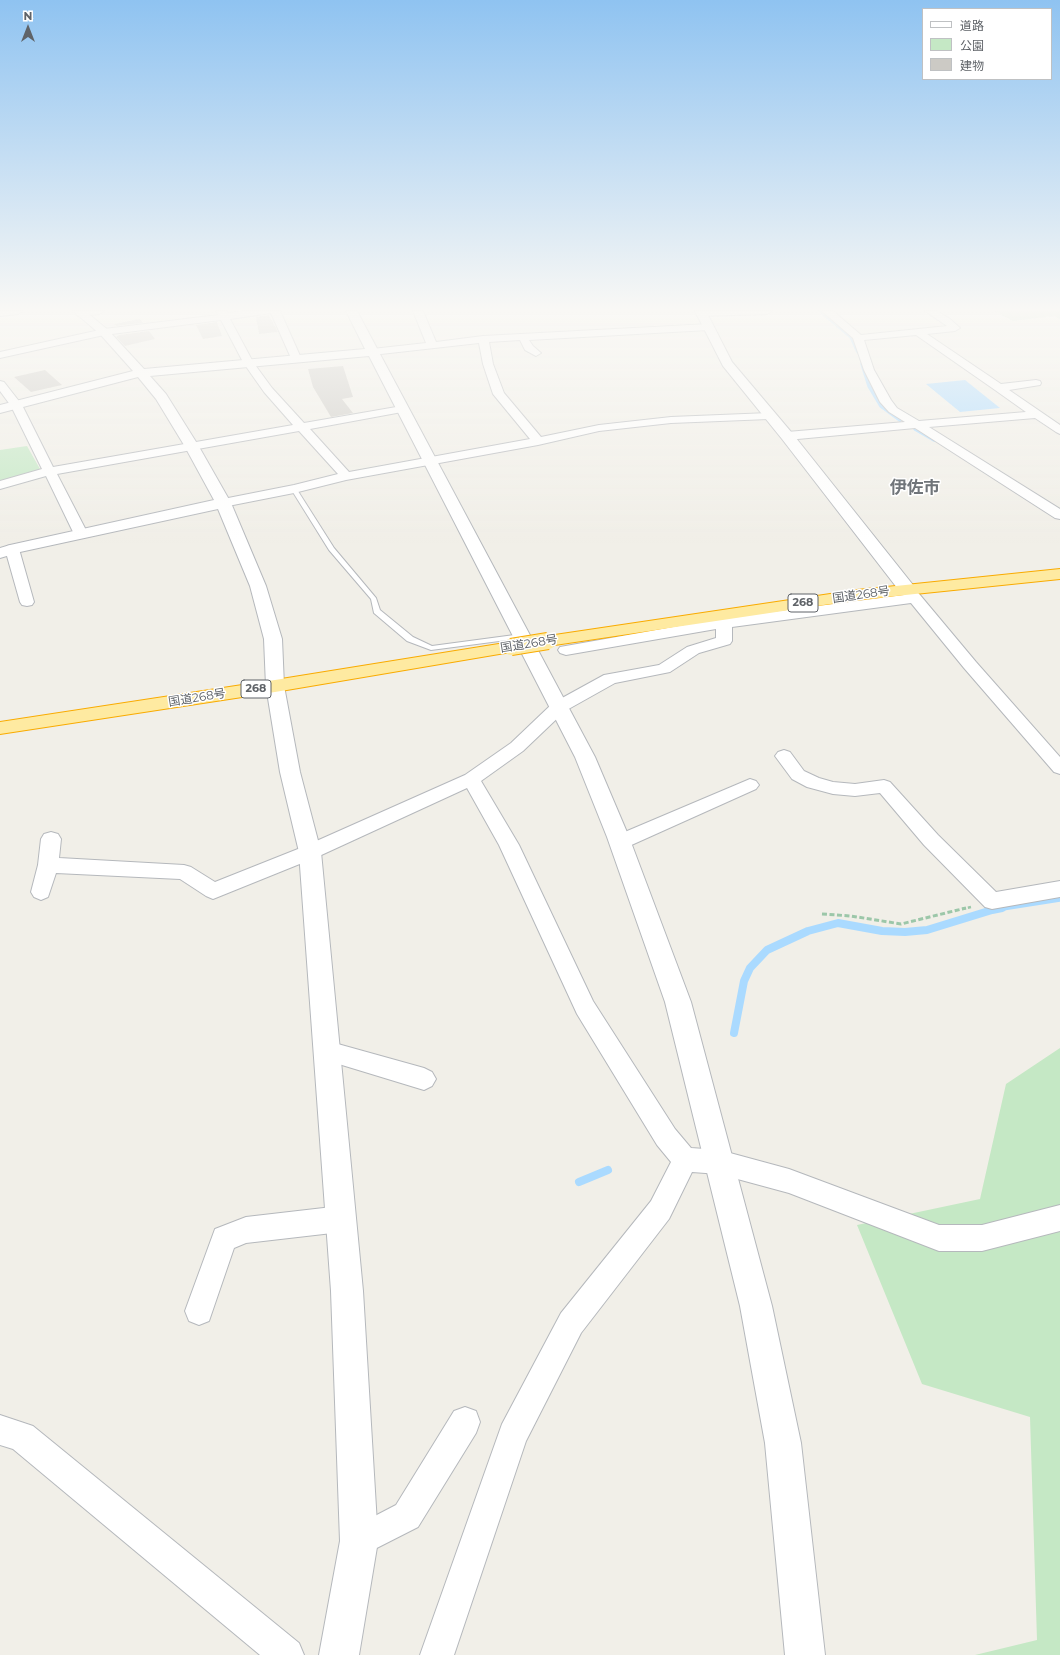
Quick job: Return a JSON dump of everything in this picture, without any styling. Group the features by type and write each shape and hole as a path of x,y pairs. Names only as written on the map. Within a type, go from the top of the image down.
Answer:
{"highway":[{"name":"国道268号","path":"0,728 275,686 516,642 548,641 857,594 911,594 1060,574"}],"street":[{"path":"3,388 16,405 81,534"},
{"path":"0,409 81,388"},
{"path":"153,388 191,445 223,503 258,586 273,639 275,686 290,772 310,852 347,1291 359,1541 339,1655"},
{"path":"267,388 346,476"},
{"path":"391,388 430,461 516,642 559,707 585,757 620,842 678,1002 756,1306 783,1443 805,1655"},
{"path":"497,388 499,394 538,441"},
{"path":"747,388 787,436 911,594 970,665 1060,768"},
{"path":"879,388 886,402 894,410 1060,515"},
{"path":"999,388 1060,430"},
{"path":"0,485 50,471 402,409"},
{"path":"787,436 1037,414"},
{"path":"26,602 6,551 223,503 294,489 346,476 538,441 599,428 671,420 769,416"},
{"path":"566,650 724,623 911,594"},
{"path":"48,865 184,872 213,891 310,852 471,779 517,747 559,707 610,679 664,668 693,650 724,641 724,623"},
{"path":"784,756 798,775 813,783 833,788 855,790 884,786 931,840 992,901 1060,889"},
{"path":"471,779 509,845 585,1007 666,1137 685,1160 718,1162 789,1181 939,1238 982,1238 1060,1218"},
{"path":"620,842 750,785"},
{"path":"42,892 48,865 51,839"},
{"path":"327,1052 424,1079"},
{"path":"437,1655 513,1435 571,1322 660,1210 685,1160"},
{"path":"199,1311 224,1238 246,1230 341,1219"},
{"path":"359,1541 407,1516 465,1422"},
{"path":"0,1430 22,1437 287,1655"}],"lane":[{"path":"294,489 331,549 374,599 377,611 410,639 431,648 516,642"}],"path":[{"path":"822,914 852,916 901,924 931,918 992,901"}],"green space":[{"path":"27,446 40,469 39,471 0,482 0,450"},
{"path":"1060,1048 1060,1655 975,1655 1037,1640 1030,1417 922,1384 857,1225 980,1199 1006,1084"}],"water":[{"path":"931,388 975,388 1000,408 960,412"}],"building":[{"path":"27,388 48,388 31,392"},
{"path":"314,388 350,388 353,397 342,399 353,413 331,417"}],"waterway":[{"path":"870,388 881,406 900,420"},
{"path":"915,429 934,440"},
{"path":"1001,908 1060,899"},
{"path":"734,1033 744,981 750,968 767,950 808,931 838,923 882,931 905,932 927,930 1001,908"},
{"path":"996,909 1001,908"},
{"path":"579,1182 608,1170"}],"district":[{"name":"伊佐市","path":"915,488"}]}
